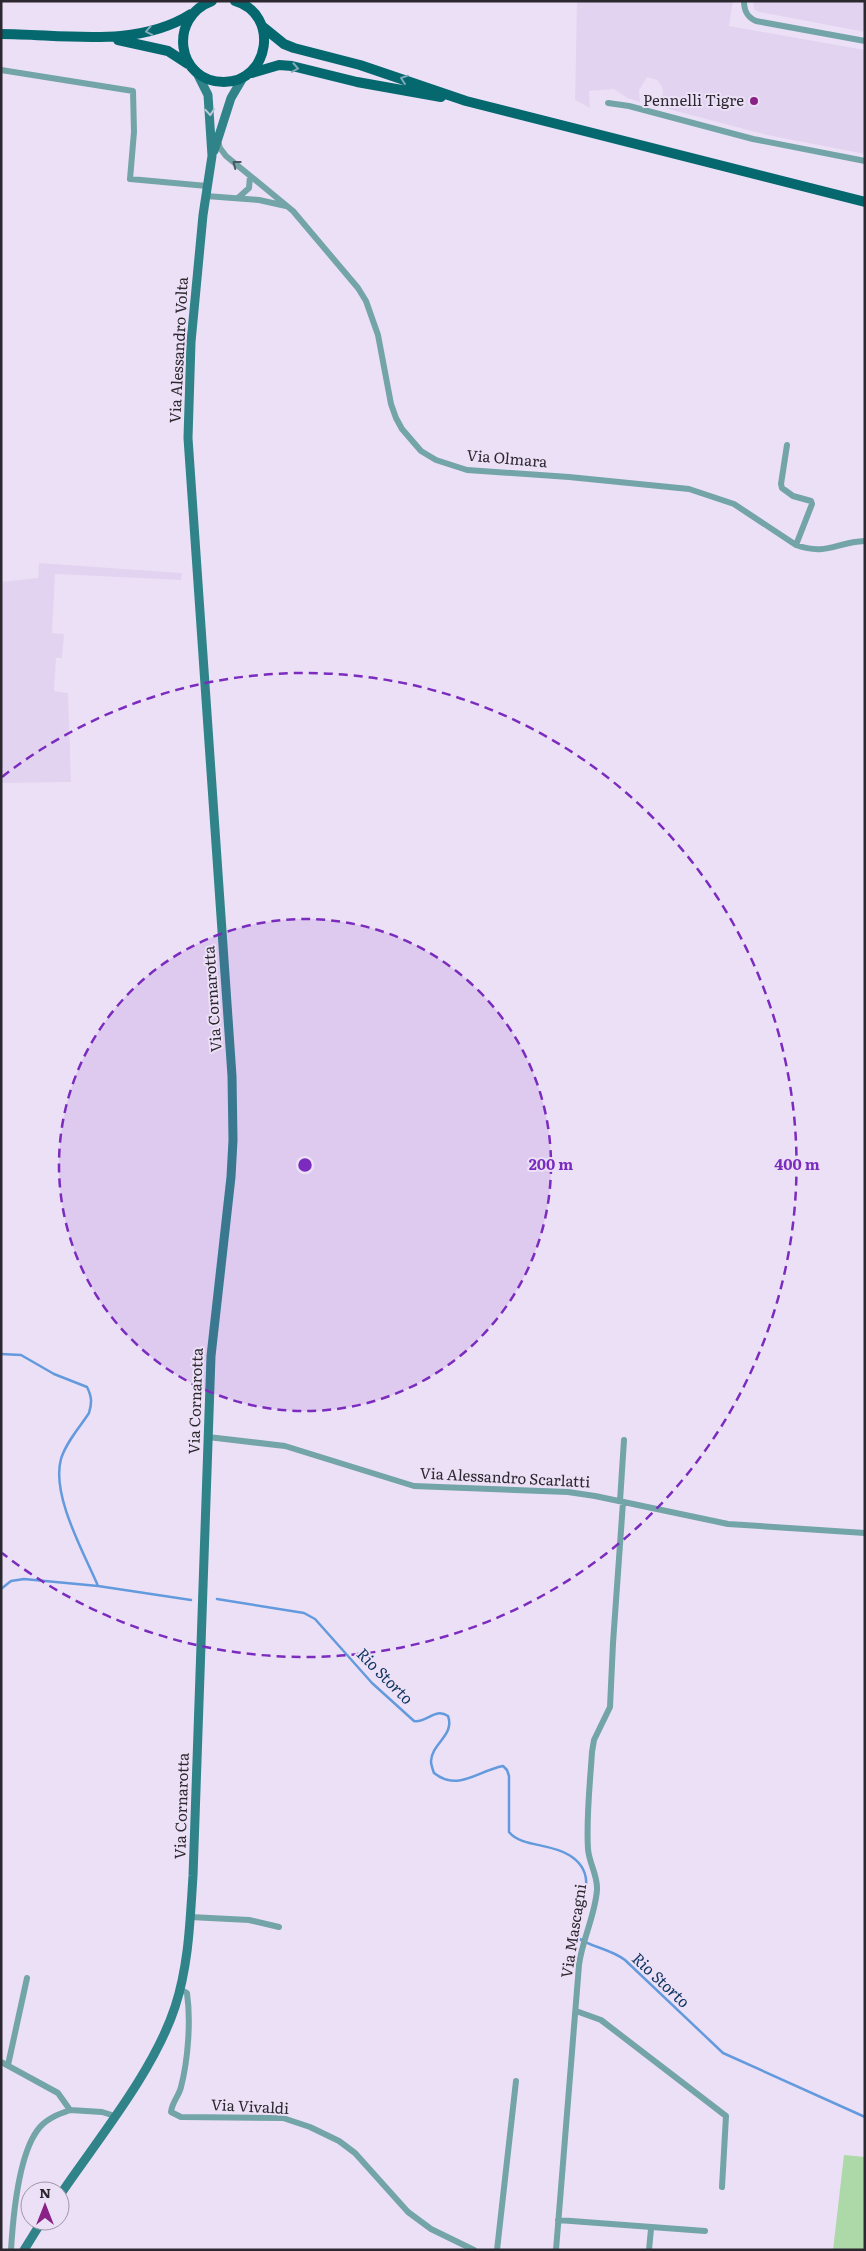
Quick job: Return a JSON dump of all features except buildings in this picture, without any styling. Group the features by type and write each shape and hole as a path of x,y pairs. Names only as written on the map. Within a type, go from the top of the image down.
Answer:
{"main road":[{"path":"1,34 99,37 130,35 157,30 179,22 198,7 212,1"},
{"path":"235,1 248,6 263,26 284,44 294,48 360,65 466,101 865,202"},
{"path":"194,69 184,53 182,39 186,25 198,7"},
{"path":"246,76 257,65 264,53 263,26"},
{"path":"99,37 154,46 168,51 208,79 222,82 236,80 268,67 279,65 292,66 397,90 466,101"},
{"name":"Via Alessandro Volta","path":"194,69 208,95 212,156"},
{"name":"Via Alessandro Volta","path":"197,575 188,438 188,383 206,196 212,156 232,98 246,76"},
{"name":"Via Cornarotta","path":"70,2181 155,2052 168,2025 187,1962 211,1356 231,1177 233,1124 231,1056 197,575"},
{"path":"24,2250 36,2231"}],"street":[{"path":"744,1 745,11 749,18 756,21 865,41"},
{"path":"1,70 133,91 134,132 130,179 207,186"},
{"path":"608,103 629,106 753,139 865,161"},
{"name":"Via Olmara","path":"218,139 218,145 226,156 287,206 349,276 366,301 378,335 394,411 402,429 421,451 436,460 467,470 569,477 689,489 734,504 796,545 818,551 865,541"},
{"path":"238,198 248,188 250,176"},
{"path":"206,196 238,198 287,206"},
{"path":"787,445 782,488 793,496 811,501 812,504 796,545"},
{"name":"Via Alessandro Scarlatti","path":"208,1437 285,1446 414,1486 568,1492 622,1501 728,1524 865,1533"},
{"name":"Via Mascagni","path":"556,2250 582,1945 597,1891 588,1849 592,1752 594,1740 610,1707 624,1440"},
{"path":"190,1917 249,1920 279,1928"},
{"path":"8,2065 27,1978"},
{"name":"Via Vivaldi","path":"180,1989 187,1993 189,2015 184,2075 181,2090 172,2105 171,2112 181,2117 283,2118 310,2127 339,2141 355,2152 408,2212 431,2229 474,2250"},
{"path":"576,2011 601,2020 726,2116 722,2187"},
{"path":"1,2062 58,2093 70,2110"},
{"path":"497,2250 516,2081"},
{"path":"11,2250 22,2164 32,2138 41,2126 54,2116 70,2110 102,2112 114,2116"},
{"path":"558,2220 651,2229 705,2231"},
{"path":"649,2250 651,2229"}],"shaded area":[{"path":"577,1 733,1 729,26 865,50 865,154 767,135 657,106 663,94 662,87 657,80 647,77 639,90 640,102 627,98 614,89 589,91 590,108 575,100"},
{"path":"753,1 865,1 865,32 759,12 754,9"},
{"path":"39,563 182,573 181,580 55,574 52,633 64,634 62,658 56,658 54,691 68,693 71,782 1,783 1,582 38,578"}],"green space":[{"path":"844,2155 865,2157 865,2250 833,2250"}],"waterway":[{"path":"1,1354 21,1355 54,1374 87,1387 89,1391 91,1400 89,1413 66,1447 61,1459 59,1473 70,1524 98,1586"},
{"name":"Rio Storto","path":"1,1589 11,1581 24,1579 98,1586 191,1600"},
{"name":"Rio Storto","path":"217,1599 304,1613 315,1619 372,1683 414,1721 423,1720 439,1713 448,1716 449,1723 446,1734 432,1755 431,1763 434,1773 451,1781 468,1778 503,1766 507,1770 509,1776 509,1832 514,1837 528,1843 553,1848 569,1855 580,1864 585,1875 586,1886 576,1929 577,1937 625,1960 723,2053 865,2117"}],"place":[{"name":"Pennelli Tigre","path":"754,101"}]}
